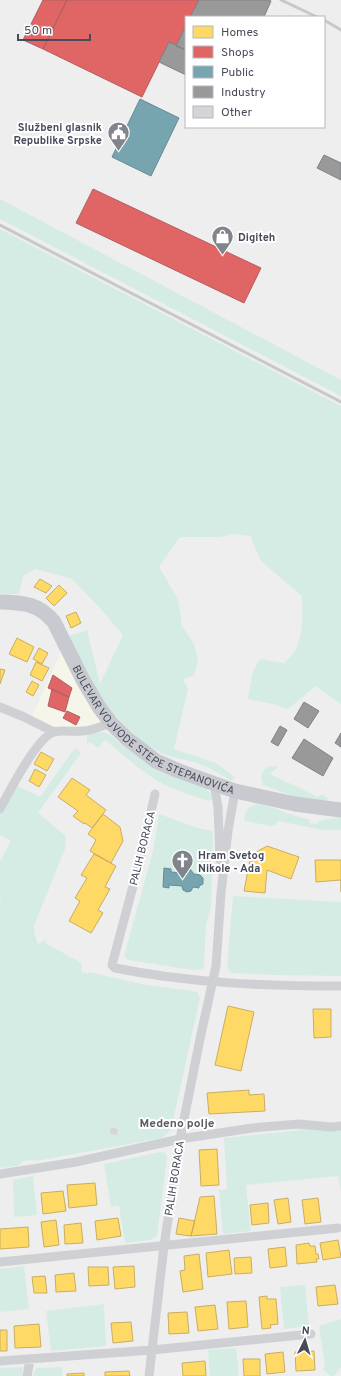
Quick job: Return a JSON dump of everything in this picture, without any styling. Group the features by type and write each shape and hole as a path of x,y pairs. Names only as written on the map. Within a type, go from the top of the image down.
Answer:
{"main road":[{"name":"BULEVAR VOJVODE STEPE STEPANOVIĆA","path":"0,602 32,605 48,615 54,622 90,694 111,723 136,747 156,761 235,791 295,804 341,810"}],"street":[{"path":"0,707 54,732 92,730 111,723"},
{"path":"0,809 38,745 54,732"},
{"name":"PALIH BORACA","path":"214,784 218,807 221,893"},
{"name":"PALIH BORACA","path":"148,1376 164,1246 180,1139 216,966 221,893 228,831 235,791"},
{"name":"PALIH BORACA","path":"155,794 112,965 115,968 154,976 212,982 283,986 341,986"},
{"path":"0,1174 76,1162 180,1139 281,1125 299,1124 331,1127 341,1126"},
{"path":"0,1262 338,1228"},
{"path":"0,1361 152,1350 311,1334"},
{"path":"27,1376 30,1360"}],"shaded area":[{"path":"63,647 104,723 86,729 54,728 31,718"}],"green space":[{"path":"0,199 341,380 341,396 0,219"},
{"path":"0,229 341,406 341,704 316,686 288,709 273,704 248,699 253,671 260,659 284,663 295,651 298,645 302,624 302,596 261,561 250,536 233,534 220,537 180,537 159,567 178,599 182,626 194,644 198,662 193,676 183,679 188,689 174,749 216,763 235,777 232,781 201,765 159,752 143,742 116,716 94,685 66,637 87,630 100,684 123,635 72,579 36,569 23,576 19,594 0,594"},
{"path":"101,732 109,734 122,745 156,768 205,787 210,793 212,799 209,801 181,792 157,781 141,770 105,740 98,748 90,742 87,745 87,735"},
{"path":"75,748 81,753 38,813 66,836 65,849 34,926 38,944 45,940 47,944 78,961 82,965 81,972 88,974 89,972 146,985 193,991 197,992 200,998 172,1125 169,1132 162,1138 36,1161 22,1161 18,1166 0,1168 0,861 11,841 0,835 0,813 17,786 40,797"},
{"path":"267,767 278,767 270,774 318,797 322,794 328,798 327,800 321,802 299,798 263,785 261,778 262,772"},
{"path":"257,804 309,819 310,823 317,824 318,821 341,817 341,830 323,830 278,821 275,825 271,826 244,821 247,810"},
{"path":"159,814 198,828 213,831 211,908 206,924 203,969 193,970 128,960 124,956 153,851"},
{"path":"233,896 341,902 341,976 274,975 233,973 229,971 227,965"},
{"path":"301,1127 341,1128 341,1192 338,1176 246,1185 251,1231 223,1234 219,1190 227,1189 224,1138 301,1130"},
{"path":"160,1152 165,1153 167,1158 157,1236 150,1240 125,1243 119,1206 111,1207 104,1164"},
{"path":"33,1176 37,1215 14,1217 13,1180"},
{"path":"24,1266 29,1309 0,1312 0,1269"},
{"path":"305,1285 309,1326 284,1329 280,1287"},
{"path":"104,1304 106,1346 51,1351 46,1311"},
{"path":"341,1319 341,1367 334,1376 331,1376 323,1370 325,1366 319,1326"},
{"path":"236,1348 239,1376 210,1376 208,1350"},
{"path":"23,1367 22,1376 0,1376 0,1368"},
{"path":"62,1367 63,1376 33,1376 37,1368"}],"building: Homes":[{"path":"40,579 52,586 46,593 34,587"},
{"path":"59,585 67,593 54,606 46,598"},
{"path":"76,612 81,623 71,628 66,616"},
{"path":"17,638 34,647 27,662 9,654"},
{"path":"39,648 48,653 42,664 33,659"},
{"path":"36,662 49,668 42,681 30,675"},
{"path":"0,669 5,670 0,684"},
{"path":"32,681 39,685 33,696 26,692"},
{"path":"41,752 54,759 47,771 34,764"},
{"path":"35,769 46,775 39,787 29,781"},
{"path":"72,778 90,790 86,795 106,810 92,828 73,816 78,811 58,797"},
{"path":"103,814 120,827 123,841 111,863 90,851 96,840 88,834"},
{"path":"267,846 299,857 291,879 267,870 265,893 244,891 251,855"},
{"path":"94,854 116,866 105,887 110,889 98,910 103,913 91,933 69,921 80,901 75,898 87,878 81,875"},
{"path":"315,860 341,860 341,880 316,882"},
{"path":"228,1006 254,1012 241,1071 215,1065"},
{"path":"313,1009 331,1009 331,1037 314,1038"},
{"path":"249,1090 249,1095 264,1094 265,1111 209,1114 207,1093"},
{"path":"217,1149 219,1185 201,1186 199,1150"},
{"path":"95,1183 97,1205 69,1208 67,1185"},
{"path":"63,1191 66,1211 43,1214 41,1193"},
{"path":"214,1196 217,1234 191,1236 200,1197"},
{"path":"288,1198 291,1222 278,1224 274,1200"},
{"path":"318,1198 321,1222 305,1224 302,1200"},
{"path":"268,1203 269,1223 252,1225 250,1205"},
{"path":"118,1218 121,1236 97,1240 95,1221"},
{"path":"179,1218 195,1221 191,1236 176,1234"},
{"path":"56,1220 59,1245 44,1247 41,1222"},
{"path":"81,1223 83,1243 65,1244 64,1225"},
{"path":"28,1227 29,1247 0,1249 0,1229"},
{"path":"338,1240 341,1257 323,1260 320,1243"},
{"path":"309,1243 310,1246 315,1246 316,1254 318,1254 319,1259 316,1259 317,1262 297,1264 296,1245"},
{"path":"285,1247 287,1266 270,1268 268,1249"},
{"path":"229,1250 232,1274 208,1277 206,1253"},
{"path":"199,1254 203,1289 183,1292 180,1271 185,1270 184,1256"},
{"path":"251,1257 252,1273 235,1274 234,1258"},
{"path":"134,1266 135,1287 115,1289 113,1267"},
{"path":"88,1267 108,1267 109,1285 89,1286"},
{"path":"74,1273 76,1291 56,1292 55,1275"},
{"path":"45,1276 47,1293 34,1293 32,1277"},
{"path":"335,1285 338,1304 318,1306 316,1287"},
{"path":"267,1296 267,1299 276,1299 278,1324 270,1325 271,1328 262,1329 259,1297"},
{"path":"246,1301 248,1327 229,1329 227,1302"},
{"path":"215,1305 218,1329 198,1331 195,1307"},
{"path":"187,1312 189,1333 169,1334 168,1313"},
{"path":"131,1322 133,1341 113,1343 111,1323"},
{"path":"39,1324 41,1347 15,1348 14,1326"},
{"path":"0,1330 7,1330 7,1351 0,1351"},
{"path":"314,1351 315,1370 296,1371 295,1352"},
{"path":"283,1352 285,1372 267,1374 265,1354"},
{"path":"243,1359 260,1359 260,1376 244,1376"},
{"path":"205,1361 206,1376 183,1376 182,1363"},
{"path":"129,1371 130,1376 105,1376 105,1372"},
{"path":"84,1373 84,1376 67,1376 67,1374"}],"building: Shops":[{"path":"43,0 67,0 43,49 23,40"},
{"path":"67,0 199,0 191,16 185,16 185,28 176,46 169,42 142,97 43,49"},
{"path":"93,189 261,268 244,303 76,223"},
{"path":"53,675 72,688 69,697 48,688"},
{"path":"52,689 69,697 65,712 48,706"},
{"path":"67,711 80,717 76,725 63,718"}],"building: Public":[{"path":"140,99 179,118 151,176 112,157"},
{"name":"Hram Svetog Nikole - Ada","path":"164,868 171,869 171,872 183,873 190,869 194,874 200,875 203,878 203,884 199,886 199,888 193,887 191,891 187,892 183,890 182,886 169,885 169,888 163,887"}],"building: Industry":[{"path":"199,0 271,1 264,16 191,16"},
{"path":"185,28 185,50 176,46"},
{"path":"169,42 185,50 185,75 159,62"},
{"path":"324,155 341,163 341,180 317,168"},
{"path":"304,702 319,711 308,728 294,719"},
{"path":"280,726 287,730 278,746 271,742"},
{"path":"341,733 341,747 335,743"},
{"path":"304,739 333,758 323,776 292,758"}],"building: Other":[{"path":"111,1127 118,1129 117,1135 110,1134"}],"railway":[{"path":"281,0 315,16"},
{"path":"325,21 341,30"},
{"path":"0,225 341,402"}],"place":[{"name":"Službeni glasnik Republike Srpske","path":"118,152"},
{"name":"Digiteh","path":"223,256"},
{"name":"Hram Svetog Nikole - Ada","path":"183,880"}],"district":[{"name":"Medeno polje","path":"177,1123"}]}
